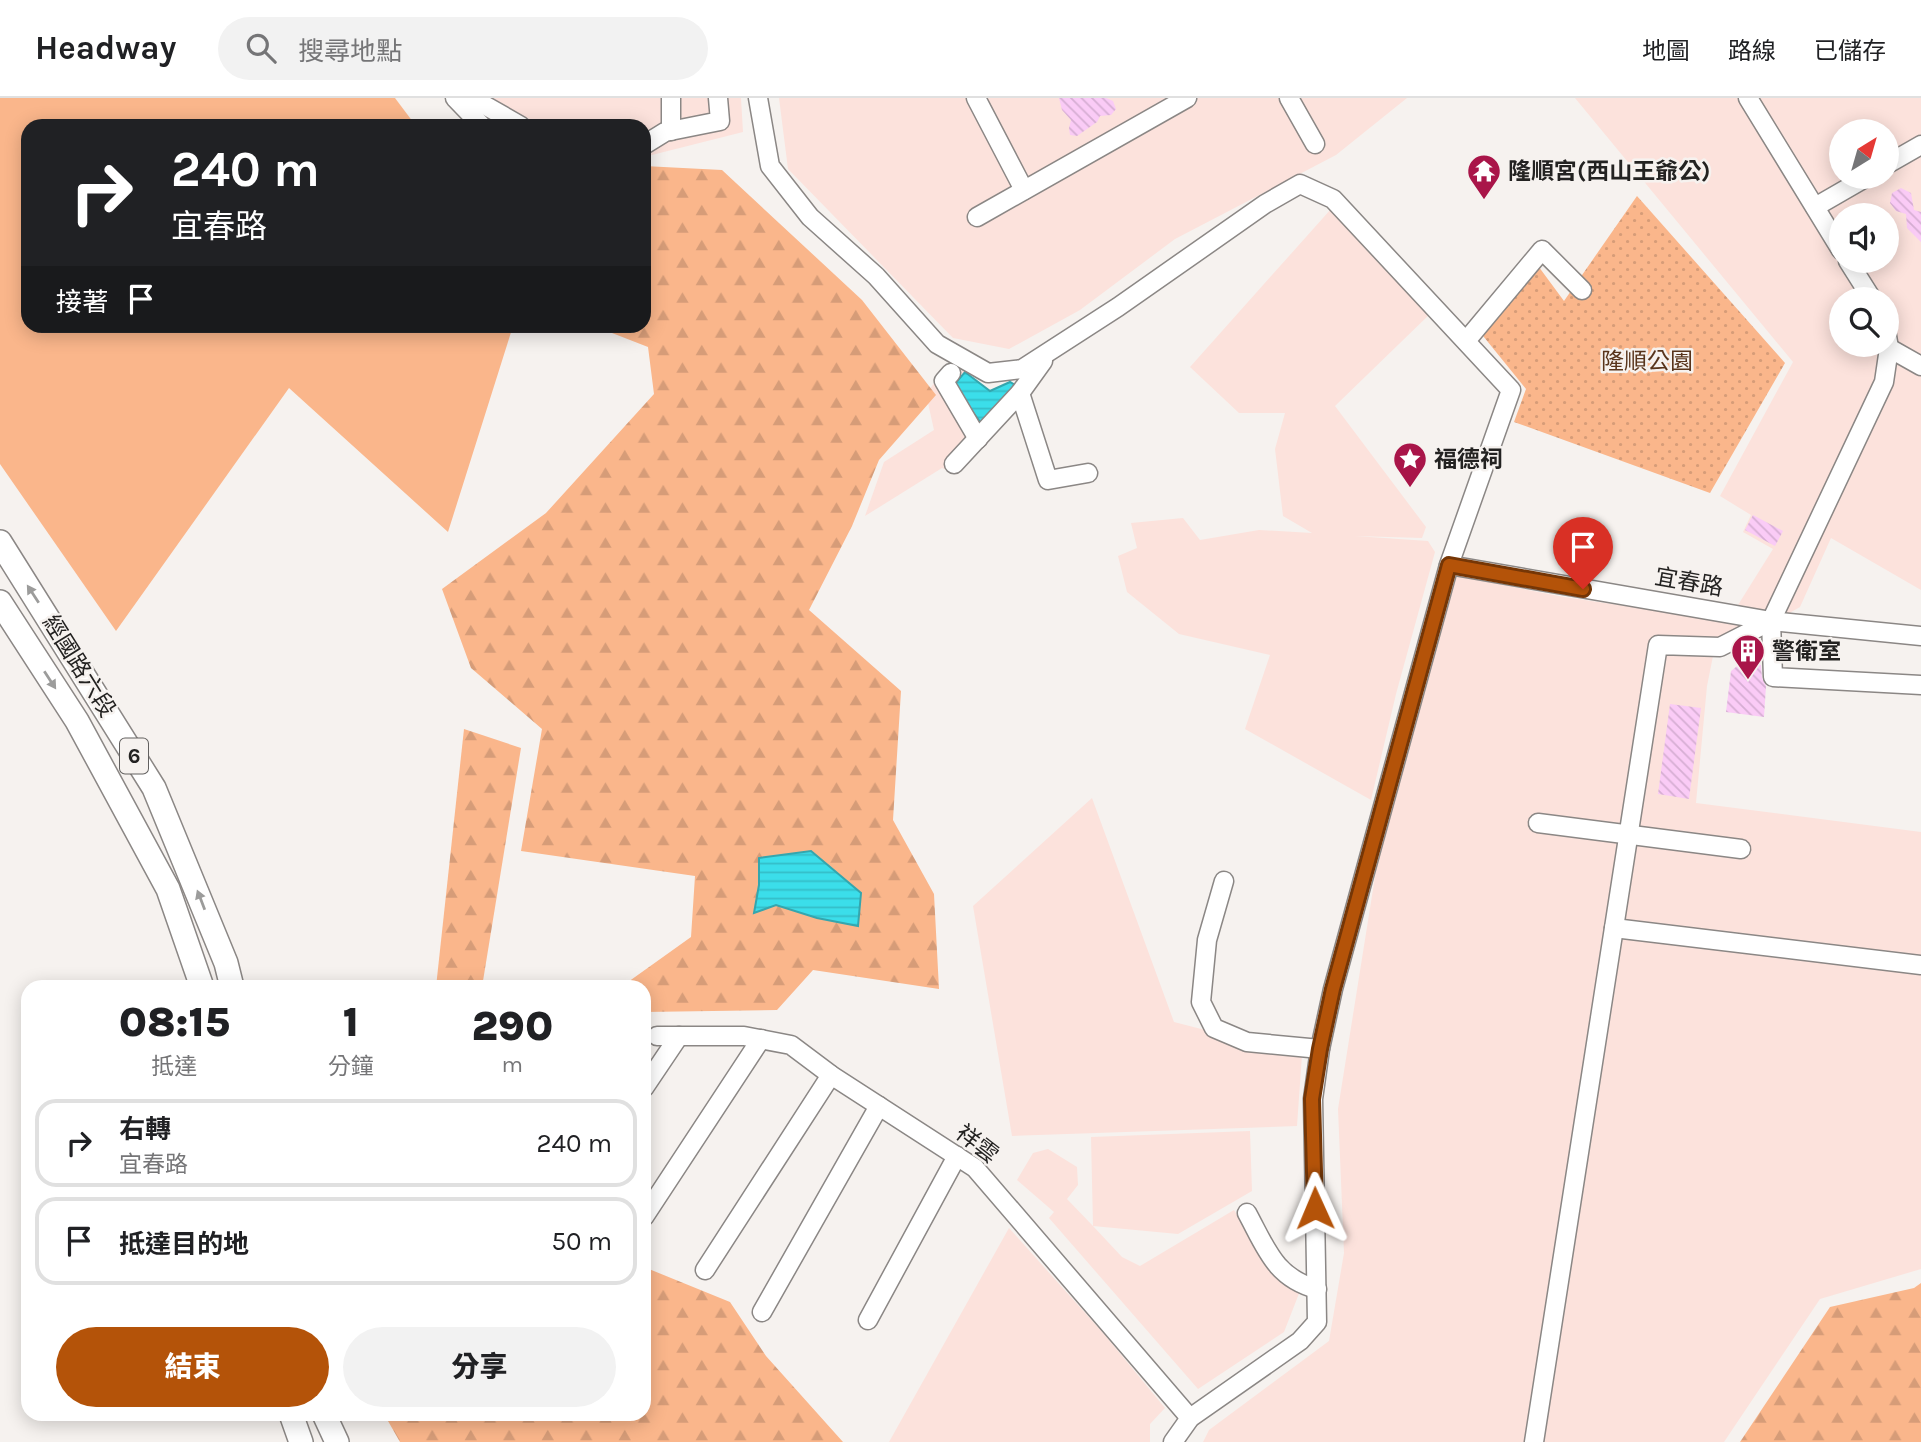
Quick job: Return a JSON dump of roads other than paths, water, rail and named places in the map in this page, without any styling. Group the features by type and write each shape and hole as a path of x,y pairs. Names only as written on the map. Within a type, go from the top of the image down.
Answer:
{"main road":[{"name":"經國路六段","path":"0,542 154,788 219,946 230,980"},
{"name":"經國路六段","path":"0,602 77,721 168,889 200,980"},
{"path":"191,953 219,946"},
{"path":"294,1421 301,1442"},
{"path":"327,1421 337,1442"}],"street":[{"path":"455,98 475,119"},
{"path":"472,98 509,119"},
{"path":"671,98 671,131"},
{"path":"651,141 665,132 720,121 718,98"},
{"path":"758,98 770,166 810,216 876,276 937,344 988,373 1022,369 1118,307 1265,204 1300,184 1334,199 1511,390 1449,565 1333,989 1320,1049 1312,1099 1317,1322 1300,1341 1191,1418 1173,1442"},
{"path":"976,98 1024,190"},
{"path":"977,217 1187,98"},
{"path":"1289,98 1315,144"},
{"path":"1748,98 1829,230"},
{"path":"1899,158 1921,145"},
{"path":"1815,207 1846,189"},
{"path":"1466,341 1542,250 1582,290"},
{"path":"1899,348 1921,366"},
{"path":"954,464 1020,393 1049,352"},
{"path":"1886,357 1884,382 1771,621 1773,677 1921,685"},
{"path":"951,373 944,381 978,439"},
{"path":"1020,393 1048,480 1088,473"},
{"name":"宜春路","path":"1449,565 1771,621 1921,636"},
{"path":"1534,1442 1658,645 1720,647 1771,621"},
{"path":"1538,822 1741,849"},
{"path":"1223,881 1207,940 1201,1002 1214,1028 1247,1042 1320,1049"},
{"path":"1614,928 1921,965"},
{"name":"祥雲","path":"657,1036 744,1036 791,1045 831,1075 975,1168 1191,1418"},
{"path":"651,1077 678,1036"},
{"path":"651,1206 761,1039"},
{"path":"705,1270 831,1075"},
{"path":"762,1312 879,1106"},
{"path":"868,1320 957,1156"},
{"path":"1247,1213 1268,1252 1287,1276 1298,1284 1317,1289"}],"water":[{"path":"965,372 990,391 1010,382 1015,385 981,423 953,386"},
{"path":"811,851 861,893 858,926 817,918 776,905 754,913 759,885 759,858"}],"place":[{"name":"隆順宮(西山王爺公)","path":"1484,201"},
{"name":"福德祠","path":"1410,489"},
{"name":"警衛室","path":"1748,681"}],"park label":[{"name":"隆順公園","path":"1647,361"}]}
